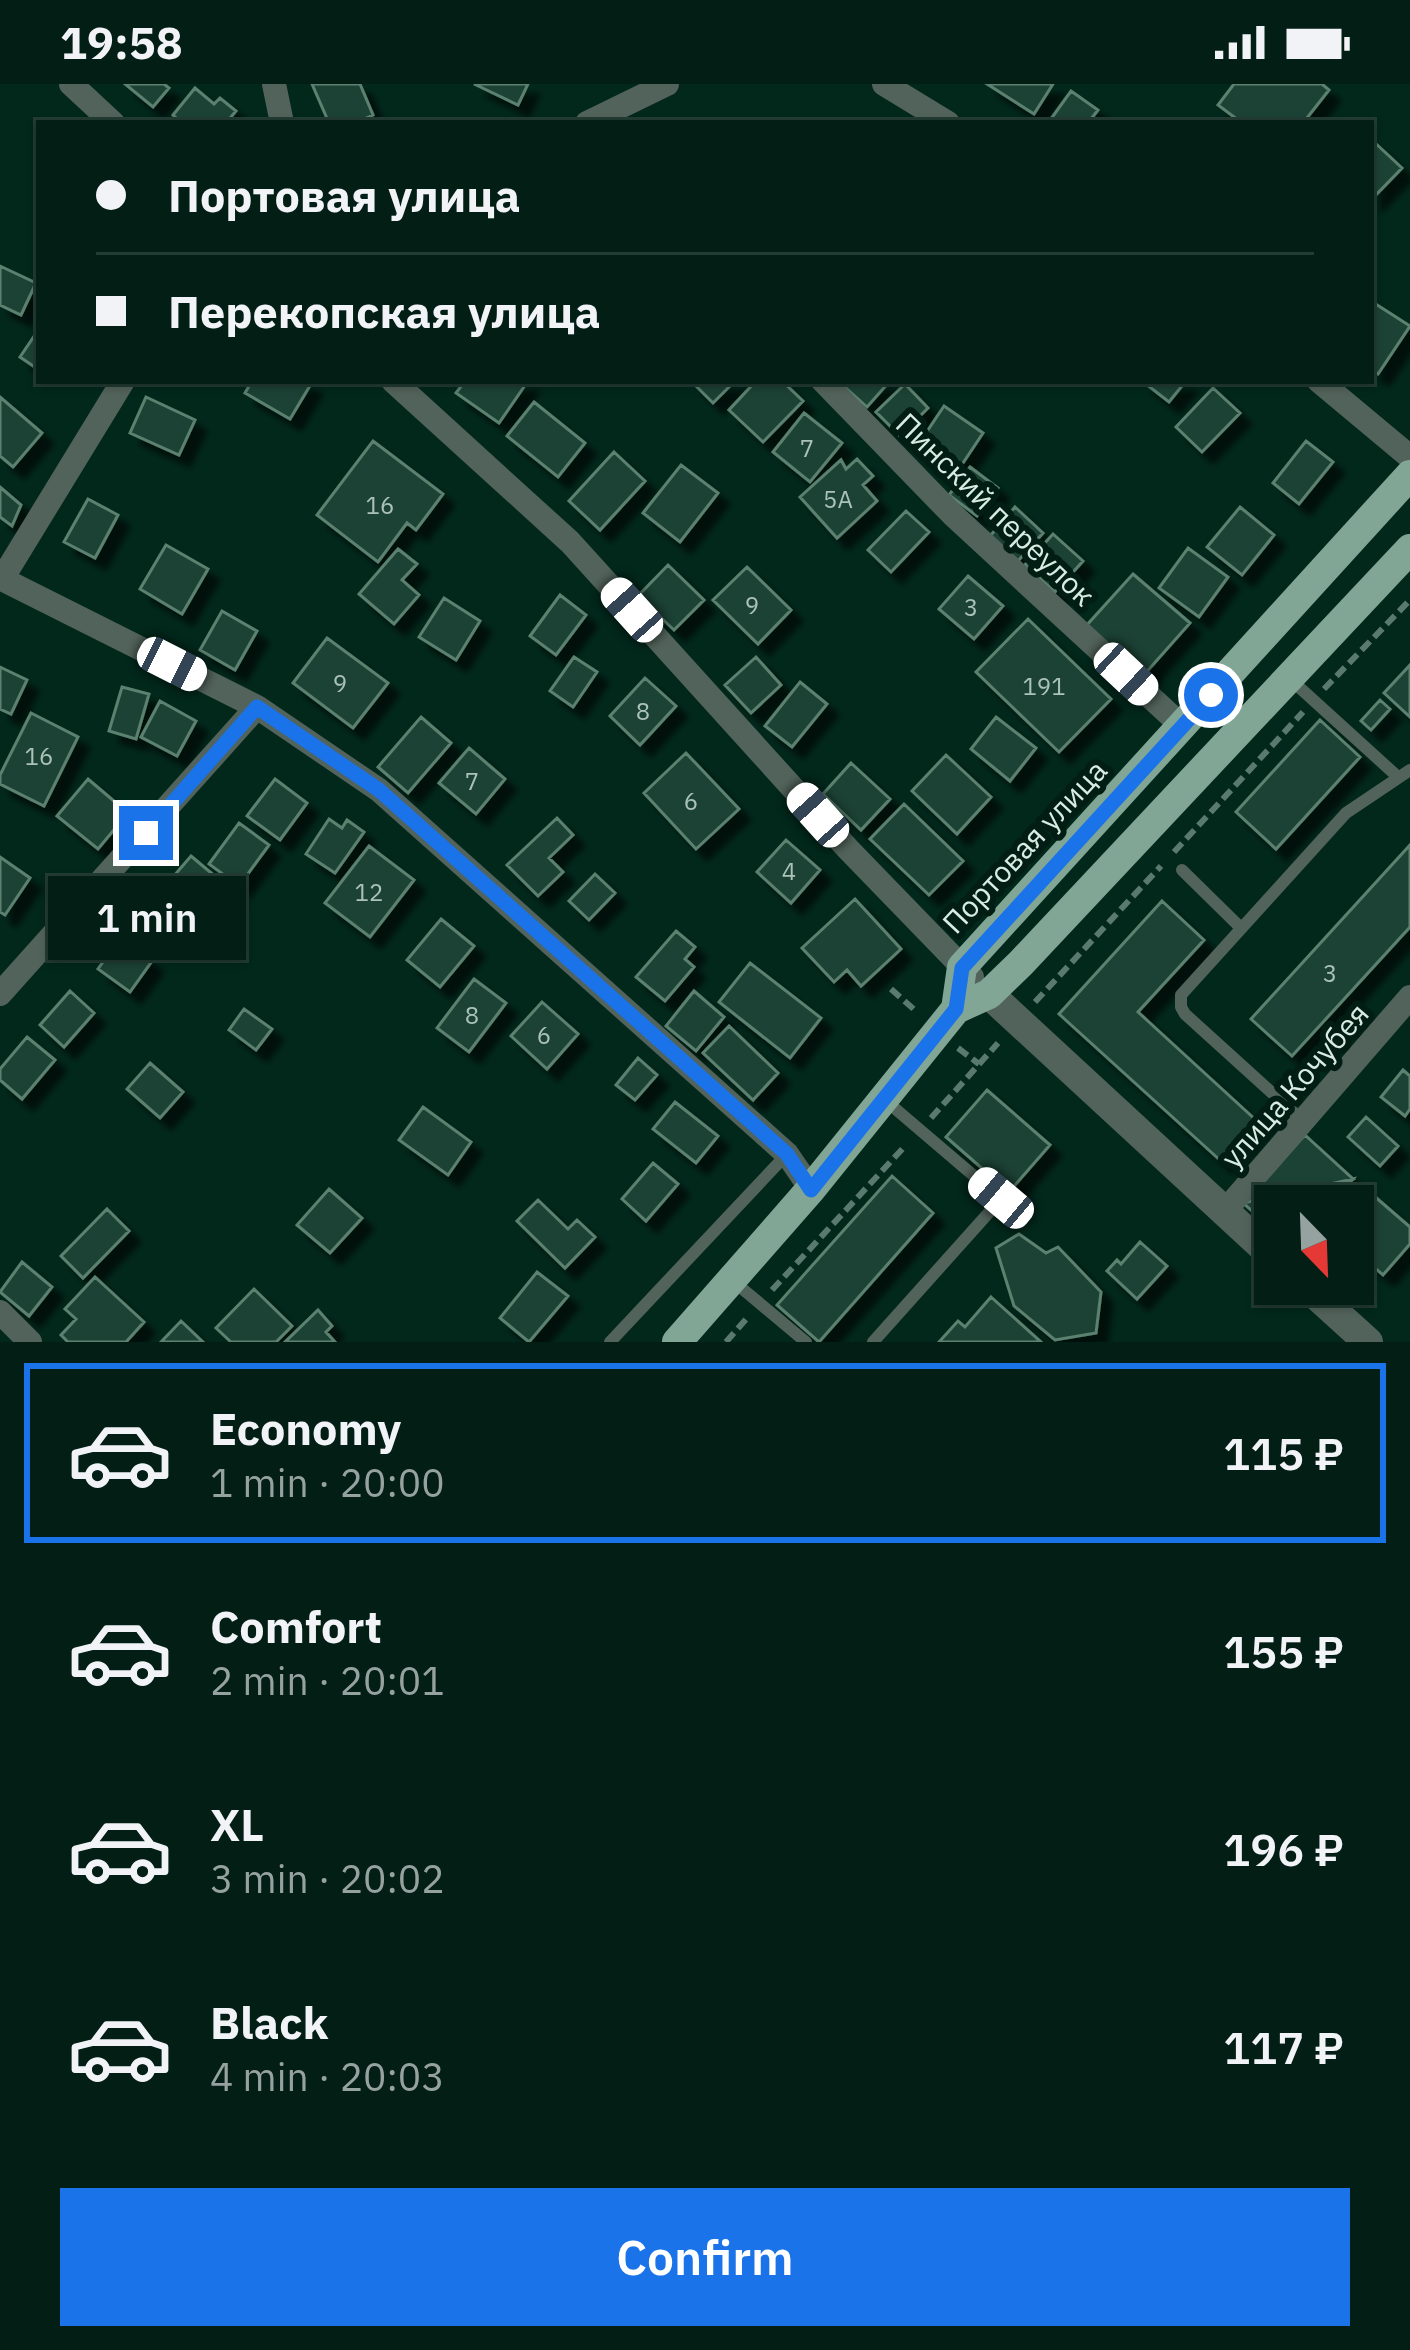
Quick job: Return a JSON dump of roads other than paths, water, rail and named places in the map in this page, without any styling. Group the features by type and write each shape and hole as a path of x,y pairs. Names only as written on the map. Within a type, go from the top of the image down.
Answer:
{"main road":[{"name":"Портовая улица","path":"956,1009 962,968 1410,476"},
{"path":"688,1338 730,1279 811,1190 956,1009 988,994 1410,549"}],"street":[{"path":"71,84 110,120"},
{"path":"274,84 280,120"},
{"path":"593,120 667,84"},
{"path":"884,84 943,120"},
{"path":"121,384 1,579 257,707 379,790 787,1154 811,1190"},
{"path":"396,384 571,542 848,849 988,994 1254,1239"},
{"name":"Пинский переулок","path":"827,384 953,515 1183,727"},
{"path":"1323,384 1410,457"},
{"path":"0,994 257,707"},
{"name":"улица Кочубея","path":"1223,1212 1410,997"},
{"path":"1327,1305 1368,1342"},
{"path":"0,1312 30,1342"}],"lane":[{"path":"1289,678 1404,774 1346,813 1184,990 1181,1007 1303,1121"},
{"path":"1182,870 1241,928"},
{"path":"873,1342 1001,1198 884,1099"},
{"path":"610,1342 787,1154"},
{"path":"730,1279 806,1342"}]}
